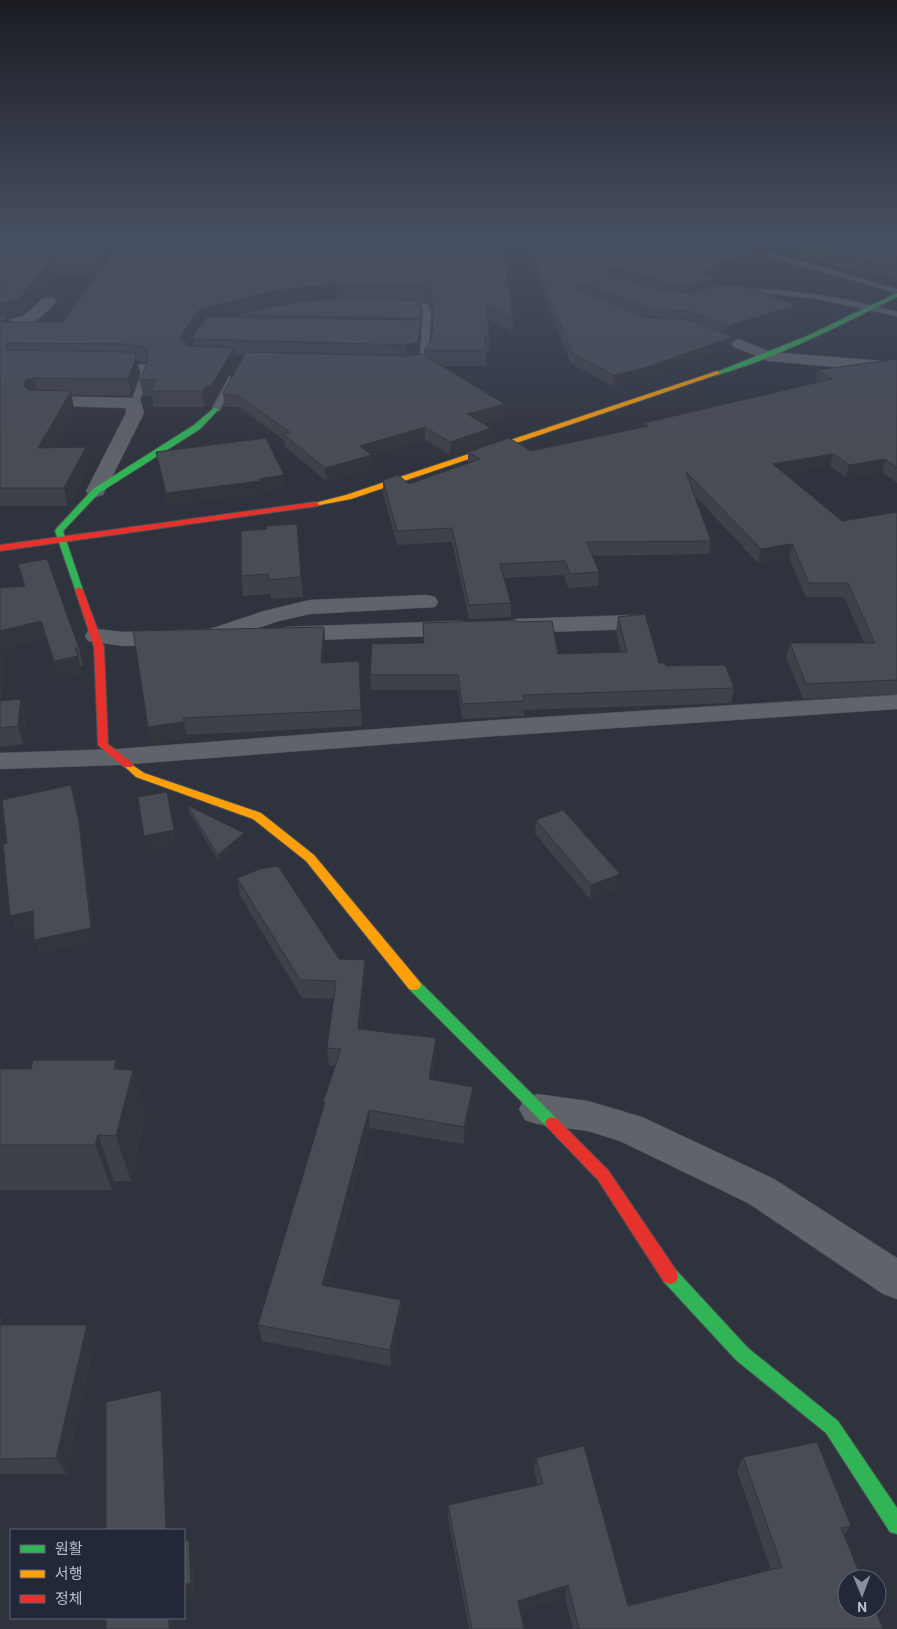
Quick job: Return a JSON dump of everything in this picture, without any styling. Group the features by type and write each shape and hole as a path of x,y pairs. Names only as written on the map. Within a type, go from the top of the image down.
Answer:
{"street":[{"path":"0,326 19,323 34,318 38,314"},
{"path":"0,548 288,508 348,497 768,356 858,314"},
{"path":"735,343 768,356 886,366"},
{"path":"38,402 135,400 135,413 96,491 59,531 99,647 103,745 140,775 257,816 310,858 415,986 603,1175 674,1281 742,1354 832,1427 897,1524"},
{"path":"96,491 197,427 216,409"},
{"path":"212,636 272,616 310,607 427,602"},
{"path":"96,636 123,638 212,636 636,622"},
{"path":"0,761 118,757 496,728 897,702"},
{"path":"537,1109 588,1116 638,1133 761,1191 897,1280"}],"lane":[{"path":"408,364 421,362 424,359 427,314"},
{"path":"398,330 427,331"},
{"path":"110,364 129,364 145,367 144,378 135,400"},
{"path":"216,409 238,369"}],"building":[{"path":"69,314 196,314 180,337 189,346 234,348 211,386 206,387 202,391 151,391 156,380 140,380 147,363 148,353 146,347 126,344 7,343 6,348 8,350 126,352 136,354 128,379 34,378 26,380 24,385 28,390 71,391 38,448 86,447 64,488 0,488 0,315 8,315 2,322 63,322"},
{"path":"422,314 422,318 236,315"},
{"path":"433,314 488,314 489,336 485,336 486,350 424,350 430,342 433,327"},
{"path":"556,314 637,314 644,317 691,320 733,337 644,368 614,375 572,353"},
{"path":"697,314 767,314 728,326"},
{"path":"207,317 421,320 418,342 406,345 195,339 192,337"},
{"path":"246,352 407,356 422,354 505,404 467,414 491,428 450,442 425,427 360,446 372,455 325,468 283,434 291,433 237,395 224,395 223,393"},
{"path":"897,359 897,468 885,459 849,465 833,454 773,464 842,521 897,512 897,680 806,684 790,643 875,643 848,583 809,583 792,544 761,549 686,472 711,541 587,542 599,572 570,574 565,561 500,564 511,603 469,605 452,528 397,531 383,480 398,475 409,484 480,459 468,452 509,438 531,451 648,426 644,423 832,379 818,370"},
{"path":"266,438 284,475 259,479 260,481 166,493 156,452"},
{"path":"297,524 301,577 269,580 268,574 241,576 241,531 267,529 266,526"},
{"path":"47,559 79,648 75,648 78,656 54,661 41,621 0,631 0,588 25,586 18,564"},
{"path":"645,614 659,663 665,663 666,666 725,665 734,688 523,695 525,701 462,704 458,675 370,675 372,644 424,643 423,623 516,620 517,622 552,621 558,654 627,652 618,617"},
{"path":"324,627 321,663 359,661 361,710 183,718 184,722 148,727 133,631"},
{"path":"21,699 18,726 0,728 0,701"},
{"path":"71,785 79,822 91,928 34,940 33,911 10,916 3,844 7,843 2,800"},
{"path":"167,792 174,830 144,836 138,797"},
{"path":"187,805 244,833 218,855"},
{"path":"563,810 620,874 591,885 536,820"},
{"path":"278,866 339,959 365,960 358,1029 436,1038 429,1079 473,1087 464,1127 369,1110 322,1285 401,1300 390,1350 258,1325 325,1102 323,1102 341,1049 327,1048 336,981 300,980 237,878 260,869"},
{"path":"33,1060 116,1060 114,1069 133,1070 116,1136 98,1135 95,1145 0,1145 0,1069 31,1069"},
{"path":"0,1325 87,1325 56,1458 0,1459"},
{"path":"161,1390 166,1529 106,1529 106,1402"},
{"path":"817,1442 851,1526 841,1528 858,1569 837,1569 837,1619 879,1619 883,1629 579,1629 568,1585 518,1601 524,1629 472,1629 448,1505 543,1484 536,1458 584,1446 628,1606 782,1567 743,1457"},
{"path":"189,1540 191,1583 185,1585 185,1541"},
{"path":"106,1619 169,1619 169,1629 106,1629"}],"traffic: fast":[{"path":"717,373 764,356 859,314"},
{"path":"79,590 59,531 96,491 197,427 216,409"},
{"path":"414,985 552,1123"},
{"path":"670,1276 742,1354 832,1427 897,1525"}],"traffic: slow":[{"path":"315,504 348,497 717,373"},
{"path":"128,765 140,775 257,816 310,858 414,985"}],"traffic: jam":[{"path":"0,548 315,504"},
{"path":"79,590 99,647 103,745 128,765"},
{"path":"552,1123 603,1175 670,1276"}]}
